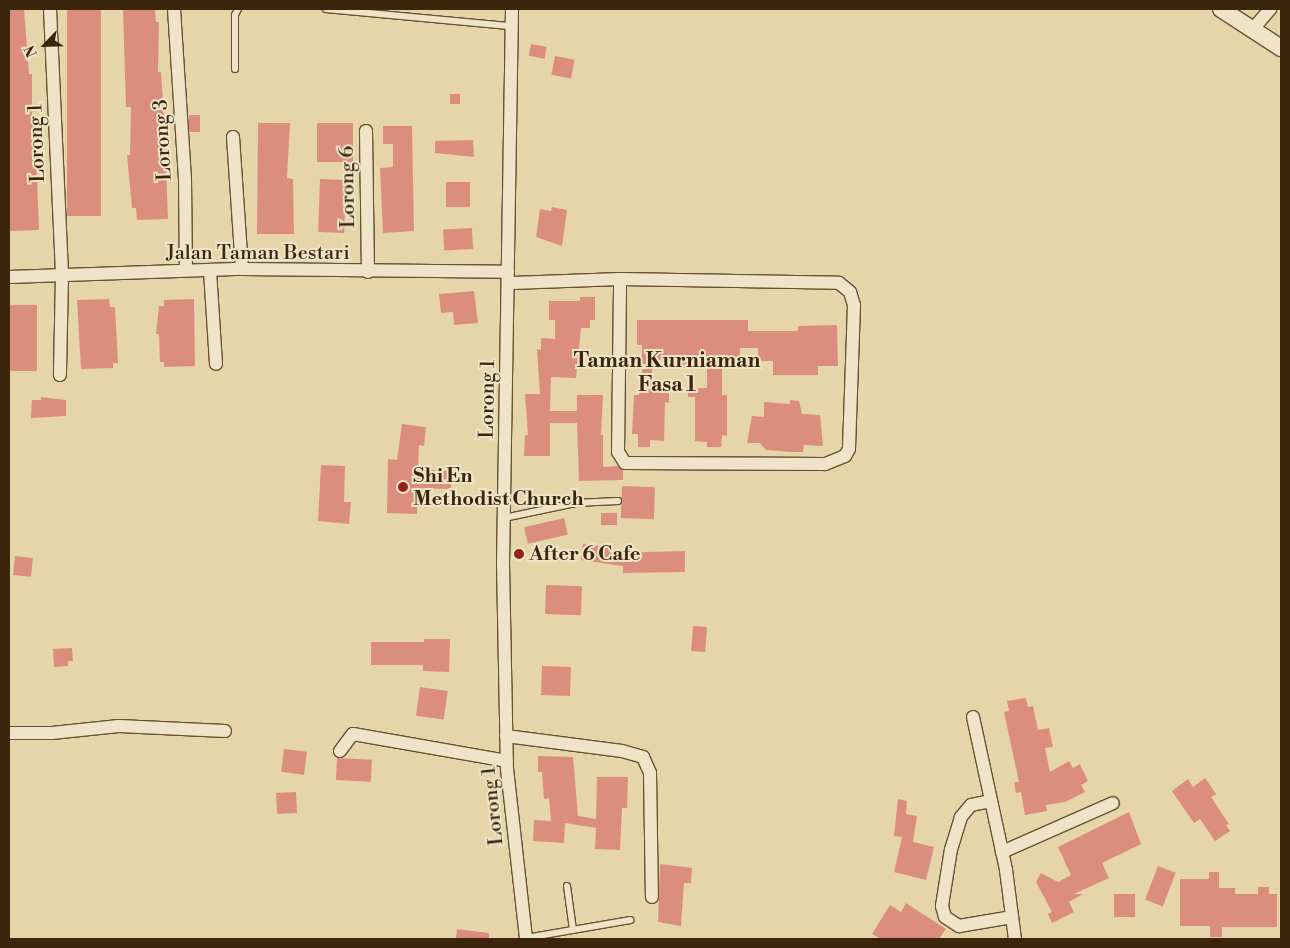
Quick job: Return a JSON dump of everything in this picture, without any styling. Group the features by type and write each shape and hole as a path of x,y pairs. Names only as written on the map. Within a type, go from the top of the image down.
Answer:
{"street":[{"name":"Lorong 1","path":"50,9 62,276 60,375"},
{"name":"Lorong 3","path":"174,9 184,179 186,270"},
{"name":"Lorong 1","path":"512,9 504,518 506,736 526,939"},
{"path":"1221,9 1281,48"},
{"path":"1252,30 1270,9"},
{"name":"Lorong 6","path":"366,131 368,272"},
{"path":"233,137 242,270"},
{"name":"Jalan Taman Bestari","path":"9,277 186,270 210,272 242,270 368,272 509,278 620,279 832,282 845,287 854,305 849,449 845,456 825,464 625,464 618,452 620,279"},
{"path":"210,272 216,364"},
{"path":"972,717 1002,852 1015,939"},
{"path":"9,733 52,733 119,726 225,731"},
{"path":"340,751 353,734 507,761"},
{"path":"506,736 622,751 643,757 650,773 652,897"},
{"path":"991,801 971,805 960,817 949,858 942,906 945,917 959,926 1012,917"},
{"path":"1002,852 1114,803"}],"lane":[{"path":"235,69 235,15 238,9"},
{"path":"326,9 511,26"},
{"path":"504,518 576,503 618,501"},
{"path":"566,886 573,930"},
{"path":"526,939 630,920"}],"building":[{"path":"9,9 24,9 29,74 32,74 32,124 35,124 39,230 9,231"},
{"path":"67,9 101,9 101,216 67,216"},
{"path":"123,9 155,9 156,22 159,22 158,72 161,72 168,219 137,220 136,208 132,208 127,155 130,155 131,107 126,107"},
{"path":"531,44 547,47 544,59 529,56"},
{"path":"555,56 575,60 571,78 551,75"},
{"path":"450,94 460,94 460,104 450,104"},
{"path":"189,115 200,115 200,132 189,132"},
{"path":"258,123 290,123 287,178 293,179 294,234 257,234"},
{"path":"317,123 353,123 353,162 317,162"},
{"path":"383,126 412,126 414,231 383,233 380,168 393,167 393,144 383,144"},
{"path":"473,140 474,157 435,153 435,141"},
{"path":"320,179 346,180 344,233 318,232"},
{"path":"446,182 470,182 470,207 446,207"},
{"path":"552,207 567,210 562,246 536,237 540,209 551,211"},
{"path":"472,228 473,249 444,250 443,230"},
{"path":"474,291 478,323 454,325 453,312 441,313 439,294"},
{"path":"580,297 595,297 595,320 590,320 590,328 581,328 576,378 551,377 550,411 577,411 577,395 603,395 601,435 603,435 603,467 618,466 623,471 623,480 579,481 577,423 550,423 550,456 524,456 525,435 528,435 525,394 540,394 537,349 541,350 541,338 555,339 555,320 549,320 549,301 580,301"},
{"path":"109,299 110,307 115,307 118,363 113,363 113,368 81,369 77,300"},
{"path":"194,299 195,366 164,367 164,362 160,362 159,334 156,334 159,306 164,306 164,300"},
{"path":"9,305 37,305 37,371 9,371"},
{"path":"637,320 748,320 748,331 798,331 798,326 837,325 838,366 818,366 818,375 773,375 773,361 758,361 758,348 740,348 740,359 726,359 726,368 722,368 722,395 727,395 727,436 722,435 721,447 707,447 707,442 695,441 695,397 688,397 688,388 707,388 707,368 678,368 678,360 653,360 651,388 669,389 669,403 665,402 664,441 650,440 650,447 638,447 638,434 632,434 634,395 639,395 639,384 642,384 642,345 637,345"},
{"path":"41,397 66,400 66,416 31,418 32,400 41,400"},
{"path":"790,400 799,401 802,414 820,415 823,446 804,445 803,452 791,452 766,450 760,443 747,443 752,416 764,417 764,402 790,404"},
{"path":"402,424 426,427 424,446 419,445 418,470 451,471 451,489 418,488 417,514 387,513 388,459 397,460"},
{"path":"321,465 345,466 344,502 351,502 349,524 318,521"},
{"path":"622,486 655,487 654,519 621,518"},
{"path":"601,513 617,513 617,525 601,525"},
{"path":"564,518 568,535 528,544 524,527"},
{"path":"583,544 611,548 610,553 685,551 685,572 623,573 623,566 581,560"},
{"path":"15,556 33,558 31,577 13,575"},
{"path":"546,585 582,586 581,615 545,614"},
{"path":"693,626 707,627 705,652 691,651"},
{"path":"424,639 450,639 449,672 423,671 423,665 371,665 371,642 424,642"},
{"path":"72,648 73,661 68,661 68,666 54,667 53,649"},
{"path":"542,666 571,667 570,696 541,695"},
{"path":"420,687 448,691 444,720 416,716"},
{"path":"1026,698 1028,707 1033,706 1038,730 1049,728 1053,747 1045,748 1050,772 1069,761 1073,768 1080,764 1088,781 1081,785 1085,792 1065,802 1046,805 1047,811 1025,815 1021,792 1016,793 1014,782 1019,782 1004,712 1009,711 1007,701"},
{"path":"284,749 307,752 304,775 281,772"},
{"path":"538,756 573,757 578,816 596,819 597,777 628,777 627,808 622,808 620,850 595,849 596,828 565,823 564,843 533,841 534,820 551,821 549,798 544,799 542,772 538,772"},
{"path":"337,758 372,760 371,782 336,780"},
{"path":"1205,778 1216,794 1211,797 1229,824 1226,825 1230,831 1215,841 1200,819 1194,823 1172,791 1188,779 1193,787"},
{"path":"296,792 297,813 277,814 276,793"},
{"path":"898,799 907,801 906,814 917,816 913,842 934,847 926,880 894,872 902,837 894,836"},
{"path":"1129,812 1141,844 1102,863 1109,878 1074,894 1083,894 1069,902 1074,912 1052,923 1048,914 1052,912 1036,882 1041,873 1058,882 1071,875 1058,847"},
{"path":"660,864 692,868 691,883 684,883 681,926 658,922"},
{"path":"1158,866 1176,873 1163,906 1145,900"},
{"path":"1209,872 1219,872 1219,888 1235,888 1235,894 1258,894 1258,887 1269,887 1269,894 1277,894 1277,927 1222,927 1222,937 1210,937 1210,926 1180,926 1180,879 1209,879"},
{"path":"1114,894 1135,894 1135,917 1114,917"},
{"path":"906,903 946,929 939,939 881,939 872,934 890,905 901,912"},
{"path":"457,929 489,933 489,939 456,939"}],"place":[{"name":"Shi En Methodist Church","path":"403,487"},
{"name":"After 6 Cafe","path":"519,554"}],"district":[{"name":"Taman Kurniaman Fasa 1","path":"667,373"}]}
